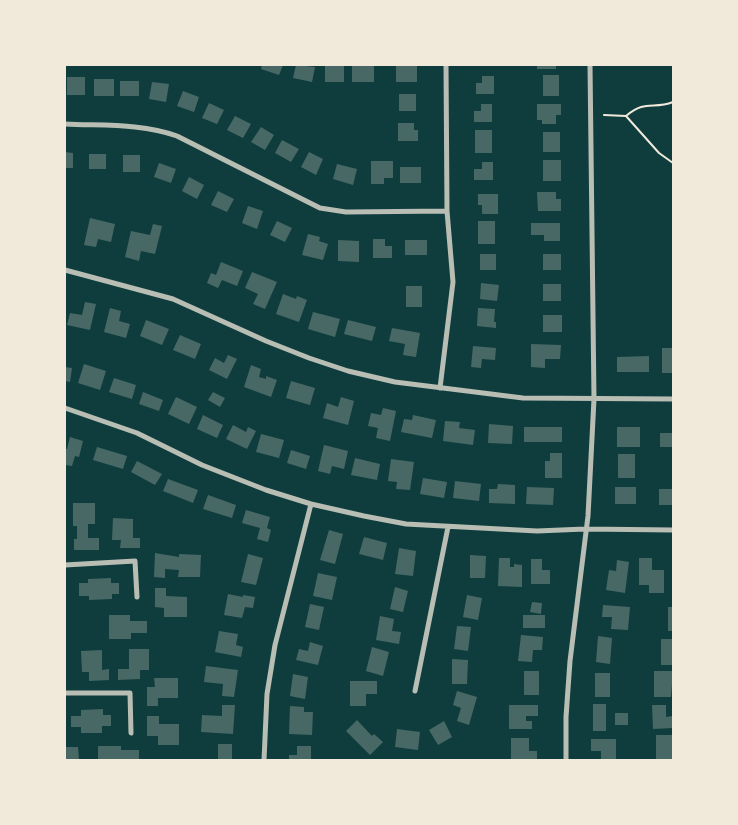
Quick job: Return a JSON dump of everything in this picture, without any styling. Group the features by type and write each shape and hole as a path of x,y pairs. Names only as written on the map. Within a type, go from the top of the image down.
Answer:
{"street":[{"path":"440,388 453,282 447,211 446,65"},
{"path":"566,760 566,717 570,661 588,516 594,399 590,65"},
{"path":"65,124 136,127 165,132 177,136 306,201 331,210 346,212 447,211"},
{"path":"65,270 173,299 266,341 348,371 395,382 523,398 673,399"},
{"path":"65,408 137,433 202,464 266,490 311,504 406,524 537,531 585,528 673,530"},
{"path":"264,760 267,694 274,645 311,504"},
{"path":"415,691 448,527"},
{"path":"65,565 135,561 136,597"},
{"path":"65,692 130,693 131,733"}],"path":[{"path":"604,115 626,116 635,108 644,105 660,105 673,102"},
{"path":"626,116 659,153 673,163"}],"building":[{"path":"262,65 283,65 279,75 261,69"},
{"path":"296,65 315,67 312,82 293,78"},
{"path":"396,65 417,65 417,82 396,82"},
{"path":"537,65 556,65 556,69 537,69"},
{"path":"325,66 344,66 344,82 325,82"},
{"path":"352,66 374,66 374,82 352,82"},
{"path":"543,75 559,75 559,96 543,96"},
{"path":"482,76 494,76 494,94 476,94 476,83 482,83"},
{"path":"67,77 85,77 85,95 67,95"},
{"path":"94,79 114,79 114,96 94,96"},
{"path":"120,81 139,81 139,96 120,96"},
{"path":"152,82 169,84 166,102 149,99"},
{"path":"183,91 199,97 194,112 177,106"},
{"path":"399,94 416,94 416,111 399,111"},
{"path":"209,103 224,110 217,124 202,118"},
{"path":"481,104 492,104 492,122 474,122 474,111 481,111"},
{"path":"537,104 561,104 561,115 556,115 556,124 542,124 542,120 537,120"},
{"path":"235,116 251,124 243,138 227,130"},
{"path":"398,123 414,123 414,130 418,130 418,141 398,141"},
{"path":"261,127 274,135 265,150 251,142"},
{"path":"475,130 492,130 492,153 475,153"},
{"path":"543,132 560,132 560,152 543,152"},
{"path":"282,140 299,149 291,162 275,153"},
{"path":"65,152 73,153 73,168 65,168"},
{"path":"309,152 323,159 316,175 301,167"},
{"path":"89,154 106,154 106,169 89,169"},
{"path":"123,155 140,155 140,172 123,172"},
{"path":"543,160 561,160 561,181 543,181"},
{"path":"371,161 393,161 393,178 384,178 384,184 371,184"},
{"path":"482,162 493,162 493,180 474,180 474,169 482,169"},
{"path":"159,163 176,169 171,183 154,177"},
{"path":"337,164 357,169 353,185 333,179"},
{"path":"400,167 421,167 421,183 400,183"},
{"path":"189,177 204,185 197,199 182,191"},
{"path":"218,191 234,199 227,212 211,205"},
{"path":"537,192 556,192 556,199 561,199 561,211 538,211"},
{"path":"478,194 498,194 498,214 482,214 482,205 478,205"},
{"path":"248,206 263,211 257,229 242,223"},
{"path":"90,218 115,224 111,242 98,239 96,247 84,245"},
{"path":"277,221 292,228 285,242 270,235"},
{"path":"478,221 495,221 495,244 478,244"},
{"path":"531,223 560,223 560,241 544,241 544,235 531,235"},
{"path":"153,224 162,226 155,254 141,251 139,261 125,257 131,231 150,235"},
{"path":"308,234 320,237 319,241 328,244 323,260 302,255"},
{"path":"373,239 385,239 385,246 392,246 392,258 373,258"},
{"path":"338,240 359,241 359,262 338,261"},
{"path":"405,240 427,240 427,255 405,255"},
{"path":"480,254 496,254 496,270 480,270"},
{"path":"543,254 561,254 561,270 543,270"},
{"path":"221,262 243,271 237,286 222,280 218,288 207,283 211,273 216,275"},
{"path":"252,272 277,282 265,309 253,304 258,294 245,288"},
{"path":"481,283 499,285 497,301 480,299"},
{"path":"543,284 561,284 561,301 543,301"},
{"path":"406,286 422,286 422,307 406,307"},
{"path":"283,294 296,299 297,296 307,300 299,322 276,314"},
{"path":"85,302 96,304 90,330 67,325 70,313 82,315"},
{"path":"110,308 121,311 119,321 130,324 126,338 104,332"},
{"path":"478,308 495,309 494,322 496,322 496,328 477,326"},
{"path":"313,312 340,319 335,337 308,329"},
{"path":"543,315 562,315 562,332 543,332"},
{"path":"146,320 169,329 162,345 140,336"},
{"path":"348,320 376,327 372,341 344,334"},
{"path":"392,328 420,333 416,357 403,355 405,344 389,341"},
{"path":"180,335 201,344 195,359 173,350"},
{"path":"531,344 561,345 560,359 545,359 545,368 531,367"},
{"path":"473,346 496,348 495,360 482,359 481,368 471,367"},
{"path":"662,348 673,348 673,373 662,373"},
{"path":"228,355 237,359 227,379 209,370 215,358 224,363"},
{"path":"649,356 649,372 617,372 617,357"},
{"path":"84,364 106,371 100,390 78,383"},
{"path":"251,365 261,369 259,377 266,379 266,376 277,380 271,397 244,387"},
{"path":"65,367 72,368 70,382 65,381"},
{"path":"114,378 136,385 132,399 109,392"},
{"path":"291,381 315,388 310,405 286,398"},
{"path":"143,392 163,400 159,411 139,404"},
{"path":"213,392 225,398 220,407 208,400"},
{"path":"176,397 197,407 189,424 168,414"},
{"path":"341,397 354,401 348,425 323,418 327,403 338,407"},
{"path":"383,408 396,411 390,441 376,438 378,428 368,426 371,413 381,415"},
{"path":"203,415 223,425 217,438 197,429"},
{"path":"413,415 436,420 432,438 401,432 404,419 412,420"},
{"path":"445,421 460,422 459,428 475,430 473,445 443,441"},
{"path":"489,424 513,426 512,444 488,443"},
{"path":"233,425 246,432 248,427 256,431 247,449 226,439"},
{"path":"524,427 562,427 562,442 524,442"},
{"path":"617,427 640,427 640,447 617,447"},
{"path":"660,433 673,433 673,447 660,447"},
{"path":"261,434 284,440 279,458 256,452"},
{"path":"70,437 83,441 79,457 75,456 72,466 65,465 65,449 67,449"},
{"path":"324,445 348,451 344,469 332,466 330,474 318,471"},
{"path":"97,447 127,456 123,469 93,460"},
{"path":"291,450 310,456 306,469 287,463"},
{"path":"550,453 562,453 562,478 545,478 545,461 550,461"},
{"path":"618,454 635,454 635,478 618,478"},
{"path":"355,458 380,464 377,480 351,475"},
{"path":"391,459 414,462 410,490 396,489 397,482 388,481"},
{"path":"137,461 162,474 155,485 131,472"},
{"path":"423,478 447,482 444,498 420,494"},
{"path":"168,479 198,490 193,503 163,491"},
{"path":"455,481 481,484 479,501 453,498"},
{"path":"498,484 515,485 515,504 489,503 489,489 497,489"},
{"path":"527,487 554,488 553,505 526,504"},
{"path":"615,487 636,487 636,504 615,504"},
{"path":"659,489 673,489 673,505 659,505"},
{"path":"208,495 236,505 232,518 203,509"},
{"path":"73,503 95,503 95,524 88,524 88,538 99,538 99,550 74,550 74,539 77,539 77,526 73,526"},
{"path":"246,510 270,517 267,528 271,530 268,542 257,539 260,528 242,523"},
{"path":"113,518 133,519 133,538 140,538 140,548 120,548 121,540 112,540"},
{"path":"329,530 343,534 335,564 320,560"},
{"path":"364,537 387,543 383,560 359,554"},
{"path":"399,548 416,551 413,576 395,574"},
{"path":"155,553 179,557 179,554 201,555 200,577 178,577 179,570 165,569 165,578 154,577"},
{"path":"248,554 263,558 256,585 241,582"},
{"path":"470,555 486,556 485,578 470,578"},
{"path":"499,558 510,558 510,567 514,567 514,564 522,565 522,587 498,586"},
{"path":"639,558 652,558 652,570 664,570 664,593 649,593 649,585 639,585"},
{"path":"531,559 542,559 542,570 550,570 550,584 531,584"},
{"path":"617,560 629,562 625,593 606,590 609,570 616,571"},
{"path":"318,573 337,577 332,600 313,596"},
{"path":"111,578 111,583 119,583 119,594 112,594 112,599 89,600 89,596 79,596 79,583 88,583 88,579"},
{"path":"395,587 408,591 403,612 390,609"},
{"path":"155,588 166,588 166,596 187,597 187,617 164,617 164,608 155,607"},
{"path":"228,594 255,597 253,608 245,607 242,618 224,615"},
{"path":"467,595 482,598 478,620 463,617"},
{"path":"532,602 542,603 541,614 530,612"},
{"path":"310,604 324,607 319,630 305,627"},
{"path":"603,605 630,607 628,630 611,629 612,617 602,617"},
{"path":"668,607 673,607 673,631 668,631"},
{"path":"109,615 130,615 130,621 147,621 147,633 131,633 131,639 109,639"},
{"path":"523,615 545,615 545,628 523,628"},
{"path":"380,616 394,619 392,631 401,632 399,644 376,640"},
{"path":"457,626 471,627 468,651 454,649"},
{"path":"219,631 238,634 236,645 243,647 241,657 215,652"},
{"path":"521,635 543,637 542,650 533,650 532,662 518,661"},
{"path":"598,636 612,638 610,664 596,662"},
{"path":"661,639 673,639 673,665 661,665"},
{"path":"310,642 323,646 318,665 296,660 299,649 308,651"},
{"path":"372,647 389,652 383,676 366,671"},
{"path":"129,649 149,649 149,670 140,670 140,679 118,680 118,669 129,669"},
{"path":"102,650 102,670 109,669 109,680 89,681 89,672 82,672 81,651"},
{"path":"452,659 468,660 467,684 452,684"},
{"path":"206,666 238,670 234,697 222,696 223,684 204,682"},
{"path":"524,671 539,671 539,695 524,695"},
{"path":"654,671 673,671 671,697 654,697"},
{"path":"595,673 610,673 610,697 595,697"},
{"path":"293,674 308,677 305,699 290,696"},
{"path":"154,678 178,678 178,698 158,698 158,706 147,706 147,687 155,687"},
{"path":"350,681 377,681 377,694 366,694 366,706 350,706"},
{"path":"457,691 477,697 469,725 457,721 461,708 453,705"},
{"path":"593,704 606,704 606,731 593,731"},
{"path":"222,705 235,705 233,734 201,732 202,715 222,716"},
{"path":"509,705 538,705 538,716 526,716 526,721 532,721 532,729 509,729"},
{"path":"652,705 666,705 666,717 673,716 673,728 653,729"},
{"path":"290,706 304,707 304,712 313,712 312,735 289,734"},
{"path":"103,709 103,715 111,715 111,726 102,726 102,733 81,733 81,727 71,727 71,716 81,716 81,710"},
{"path":"615,713 628,713 628,725 615,725"},
{"path":"147,716 159,716 159,724 179,724 179,745 158,745 158,736 147,736"},
{"path":"357,720 372,736 374,734 383,742 370,755 346,731"},
{"path":"444,721 452,737 438,745 429,730"},
{"path":"397,729 420,732 418,750 395,747"},
{"path":"656,735 673,735 673,760 656,760"},
{"path":"511,738 529,738 529,751 537,751 537,760 511,760"},
{"path":"591,739 616,739 616,760 601,760 601,751 591,751"},
{"path":"218,744 232,744 232,760 218,760"},
{"path":"98,746 121,746 121,750 139,750 139,760 98,760"},
{"path":"297,746 311,746 311,760 289,760 289,755 297,755"},
{"path":"65,747 78,747 79,760 65,760"}]}
